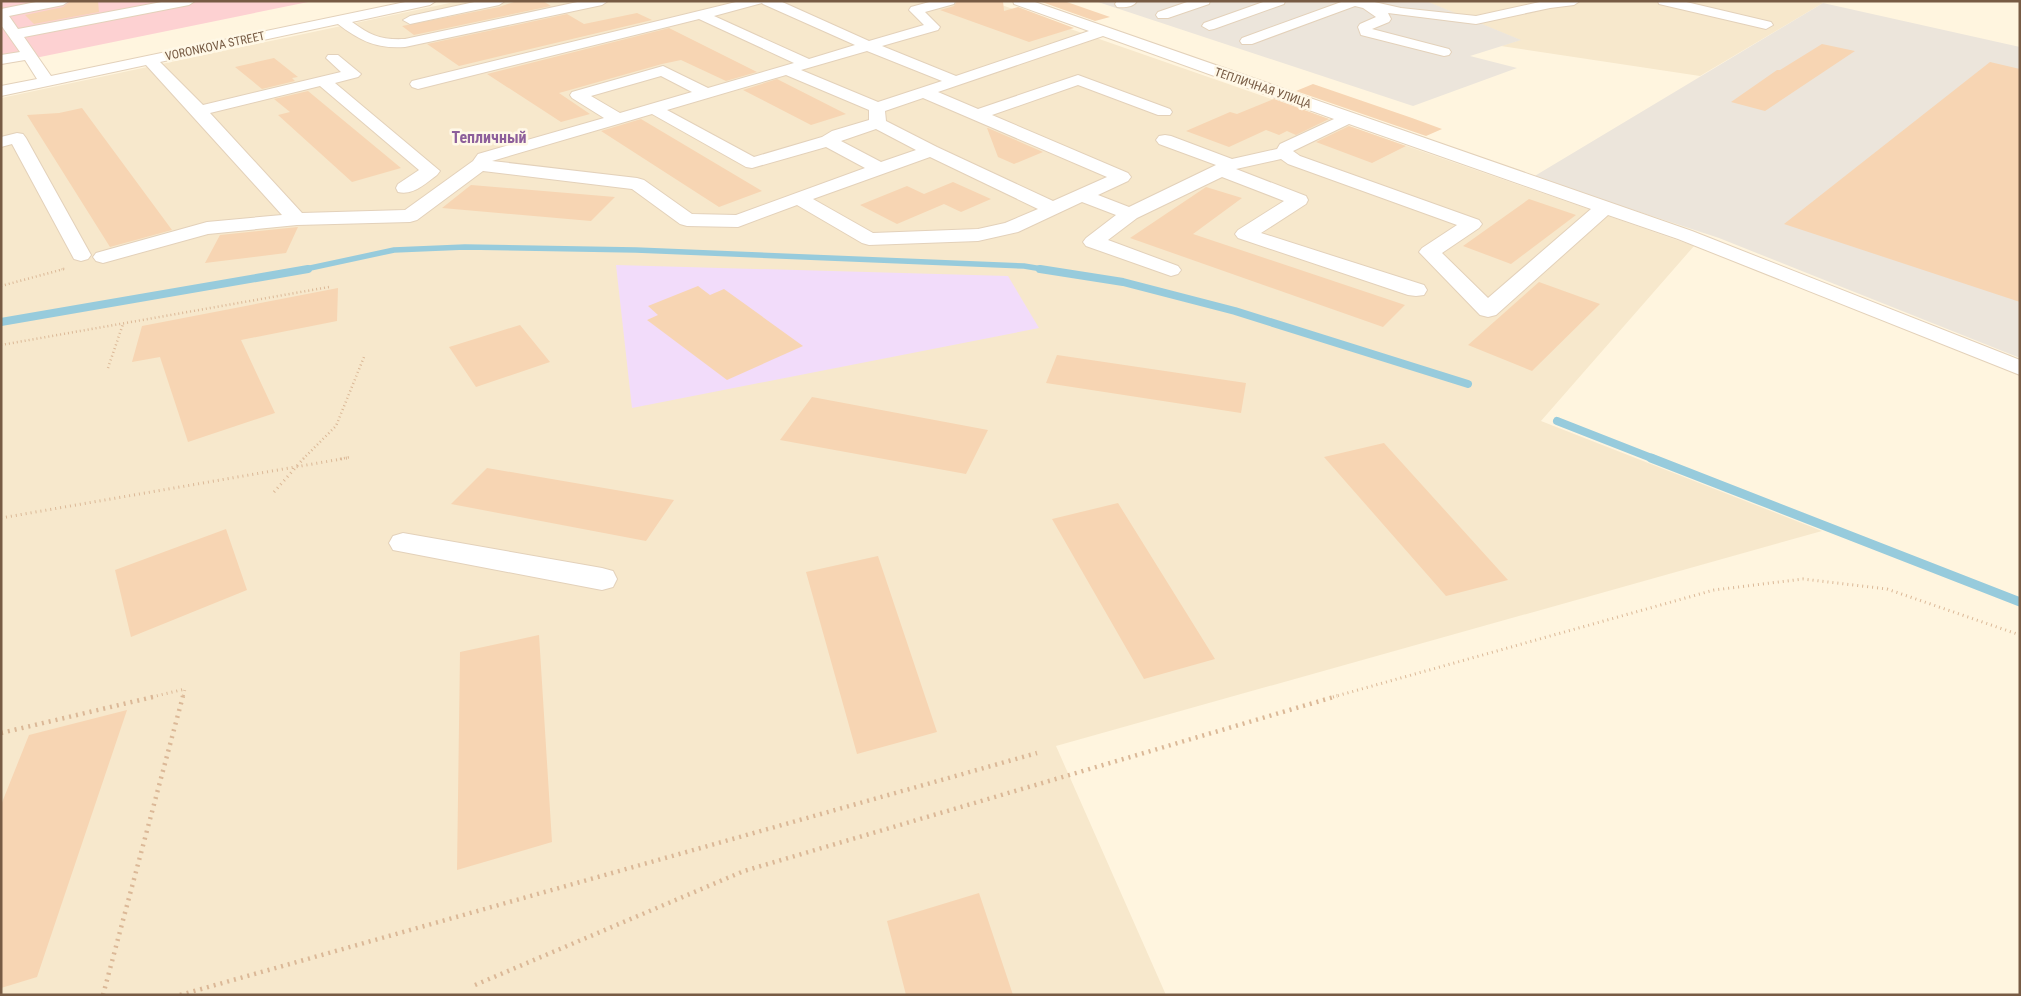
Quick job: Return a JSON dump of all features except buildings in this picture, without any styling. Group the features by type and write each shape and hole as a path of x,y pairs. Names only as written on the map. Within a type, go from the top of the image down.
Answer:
{"street":[{"path":"47,82 1,13 63,1"},
{"path":"16,34 189,1"},
{"name":"VORONKOVA STREET","path":"1,91 430,1"},
{"path":"395,24 499,1"},
{"path":"341,20 374,42 386,45 405,43 568,4 602,1"},
{"path":"418,84 757,1"},
{"path":"768,1 866,45 956,81"},
{"path":"103,258 207,228 297,219 410,216 479,165 484,158 933,27 916,10 949,1"},
{"name":"ТЕПЛИЧНАЯ УЛИЦА","path":"1019,1 1102,32 1509,174 1686,235 1695,226 1695,220 1564,175 1509,174"},
{"path":"1163,15 1204,1"},
{"path":"1209,26 1279,1"},
{"path":"1247,41 1355,3 1401,12 1476,20 1550,4 1574,1"},
{"path":"1664,1 1766,25"},
{"path":"1355,3 1381,13 1384,19 1365,27 1366,32 1444,52"},
{"path":"568,4 591,16"},
{"path":"701,15 806,63"},
{"path":"607,25 624,33"},
{"path":"357,32 376,28"},
{"path":"654,109 752,163 828,141 926,93 956,81 1102,32"},
{"path":"1,60 30,55"},
{"path":"199,111 353,74 333,58"},
{"path":"150,60 297,219"},
{"path":"785,69 878,116 932,151 1054,209"},
{"path":"618,119 578,95 664,71 706,93"},
{"path":"977,115 1078,80 1164,112"},
{"path":"323,81 431,171 405,188"},
{"path":"798,198 869,238 978,235 1011,228 1122,177 926,93"},
{"path":"1284,153 1286,148 1348,118"},
{"path":"1,142 17,138 81,255"},
{"path":"1165,140 1299,200 1245,234 1416,290"},
{"path":"828,141 880,169"},
{"path":"479,165 637,184 687,220 738,221 932,151"},
{"path":"1171,270 1093,242 1130,214 1226,167 1284,153 1294,160 1472,224 1429,252 1488,310 1605,207"},
{"path":"1083,196 1130,214"},
{"path":"1686,235 2020,368"},
{"path":"403,543 602,579"}],"path":[{"path":"1,286 103,258"},
{"path":"1,345 329,287"},
{"path":"108,368 122,324"},
{"path":"274,492 296,466 336,426 364,357"},
{"path":"1,518 350,457"},
{"path":"475,985 744,871 1308,704 1714,590 1803,579 1887,589 2020,636"},
{"path":"1,732 185,690 103,995"},
{"path":"180,995 1037,753"}],"shaded area":[{"path":"1,1 313,1 1,65"},
{"path":"459,1 990,1 1694,246 1541,421 1822,531 1056,746 1166,995 1,995 1,98"},
{"path":"1095,1 1426,1 1521,40 1470,56 1517,68 1413,106"},
{"path":"1425,1 1814,1 1823,3 1700,76 1501,46 1520,40"},
{"path":"1823,3 2020,47 2020,358 1719,238 1533,177"},
{"path":"616,265 1008,276 1039,328 632,408"}],"waterway":[{"path":"301,270 394,250 465,247 636,250 1024,266 1048,270"},
{"path":"1,322 308,269"},
{"path":"1040,269 1123,282 1235,311 1468,384"},
{"path":"1557,421 1654,459"},
{"path":"1651,458 2020,602"}],"district":[{"name":"Тепличный","path":"489,137"}]}
